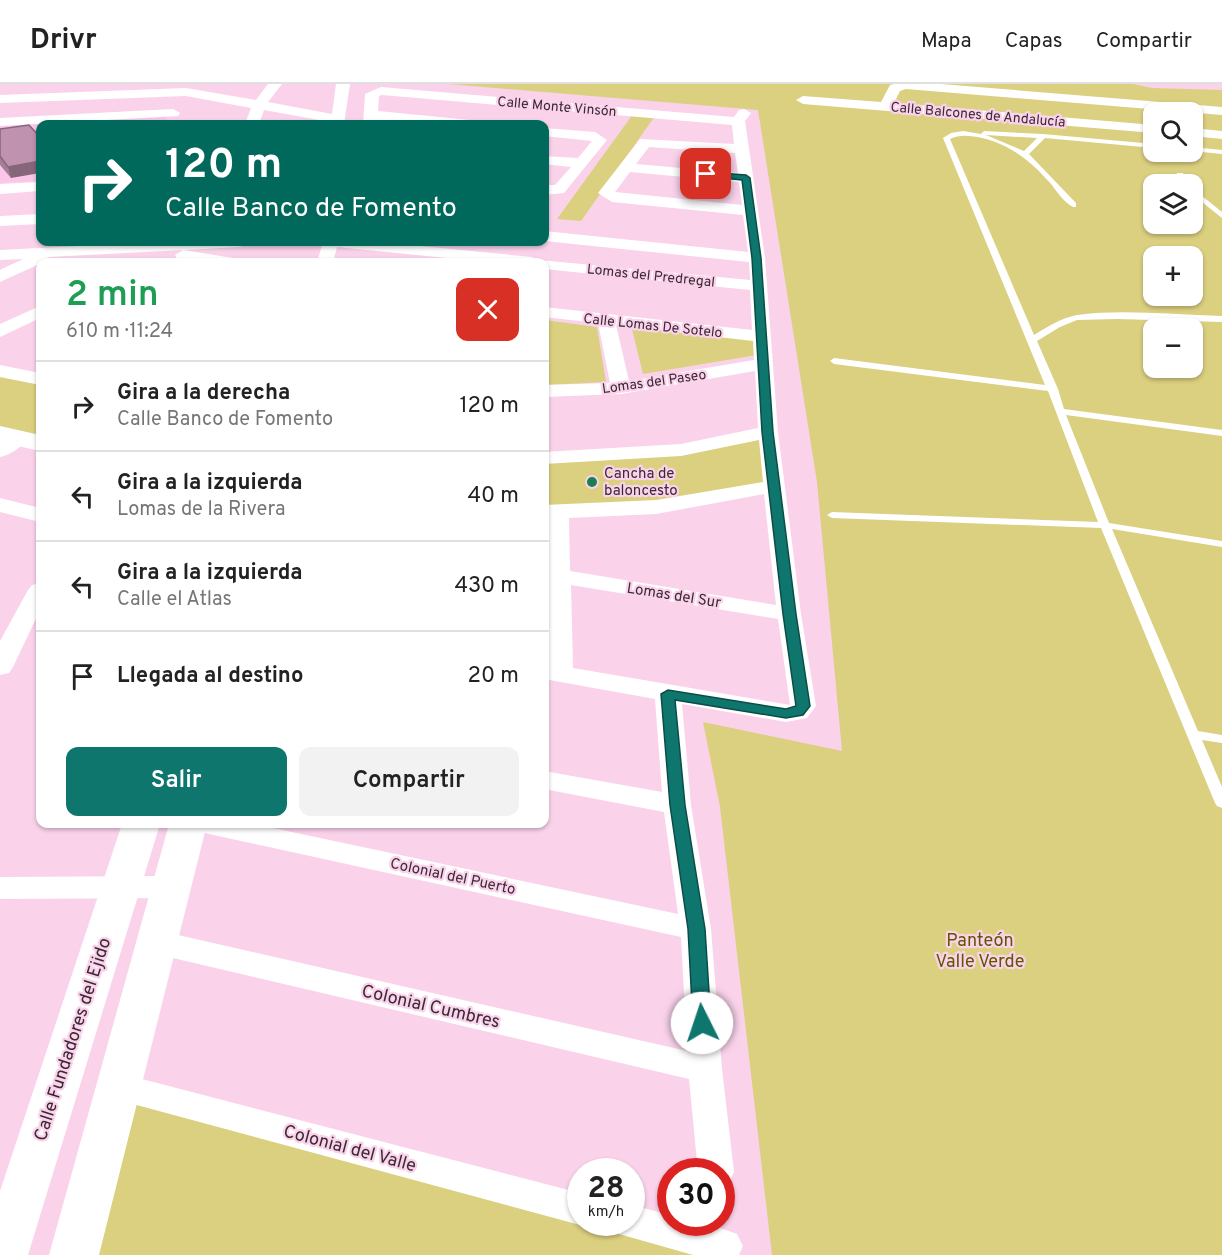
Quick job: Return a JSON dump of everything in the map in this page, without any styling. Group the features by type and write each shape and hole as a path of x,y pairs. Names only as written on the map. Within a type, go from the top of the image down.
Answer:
{"street":[{"path":"23,96 36,84"},
{"path":"253,120 259,105 275,84"},
{"path":"338,120 343,84"},
{"path":"885,106 895,88 900,85 1222,111"},
{"path":"0,99 113,89 190,88 329,120"},
{"path":"113,120 170,119 190,88"},
{"path":"0,91 23,96"},
{"name":"Calle Monte Vinsón","path":"370,120 372,94 381,91 741,117 743,149"},
{"name":"Calle Balcones de Andalucía","path":"803,100 1143,128"},
{"path":"1100,124 1101,101"},
{"path":"0,122 36,121"},
{"path":"549,133 600,138 581,163 552,190"},
{"path":"1203,133 1222,135"},
{"path":"750,211 607,195 606,193 645,142 743,149 756,254 768,432 775,486 789,614 803,706 798,712 786,714 552,672 558,576 551,512 656,507 775,486"},
{"path":"549,160 581,163"},
{"path":"625,167 746,178"},
{"path":"0,189 36,187"},
{"path":"0,221 36,219"},
{"path":"549,228 756,254"},
{"path":"549,236 756,254"},
{"path":"140,258 157,246"},
{"path":"0,255 157,246 210,258"},
{"path":"363,246 489,258"},
{"path":"39,258 51,252"},
{"path":"0,277 36,259"},
{"name":"Lomas del Predregal","path":"549,265 758,286"},
{"path":"0,331 36,313"},
{"name":"Calle Lomas De Sotelo","path":"549,313 761,336"},
{"path":"606,320 621,388"},
{"path":"22,321 36,323"},
{"name":"Lomas del Paseo","path":"549,391 621,388 763,364"},
{"path":"0,371 36,378"},
{"path":"549,458 681,450 768,432"},
{"path":"0,506 36,514"},
{"path":"0,522 36,530"},
{"name":"Lomas del Sur","path":"558,576 789,614"},
{"path":"0,667 21,621 36,597"},
{"path":"668,694 677,805 696,929 705,1069 715,1158"},
{"path":"549,781 677,805"},
{"name":"Calle Fundadores del Ejido","path":"3,1255 140,828"},
{"path":"74,1255 187,828"},
{"name":"Colonial del Puerto","path":"228,828 696,929"},
{"path":"0,888 171,887"},
{"name":"Colonial Cumbres","path":"156,942 705,1069"},
{"name":"Colonial del Valle","path":"119,1088 567,1206"},
{"path":"645,1225 723,1241"}],"lane":[{"path":"967,132 1004,144 1025,154 1073,206"},
{"path":"1143,145 967,132 949,135 945,141 1053,389 1105,525 1222,803"},
{"path":"1025,154 1043,136"},
{"path":"1203,150 1222,152"},
{"path":"1203,200 1222,216"},
{"path":"1032,340 1057,325 1076,318 1117,316 1222,319"},
{"path":"834,361 1053,389"},
{"path":"1062,412 1222,433"},
{"path":"832,515 1105,525 1222,544"},
{"path":"1193,734 1222,739"}],"shaded area":[{"path":"169,113 166,120 38,120"},
{"path":"36,120 36,181 0,183 0,122"}],"green space":[{"name":"Panteón Valle Verde","path":"449,84 1133,84 1152,88 1222,90 1222,1255 772,1255 720,807 703,722 842,751 817,482 758,110"},
{"path":"633,114 655,116 581,221 557,219"},
{"path":"549,321 597,327 606,382 549,385"},
{"path":"631,325 753,337 757,355 643,374"},
{"path":"0,371 36,378 36,442 0,434"},
{"path":"768,432 775,486 690,502 549,511 549,458 591,457"},
{"path":"119,1087 567,1206 567,1236 645,1236 645,1225 657,1229 657,1236 686,1236 724,1246 724,1255 72,1255"}],"building":[{"path":"29,125 36,133 36,162 8,167 0,156 0,129"}],"place":[{"name":"Cancha de baloncesto","path":"592,482"}],"route":[{"path":"702,1023 696,929 677,805 668,694 786,714 798,712 803,706 789,614 768,432 757,258 746,178 706,174"}]}
